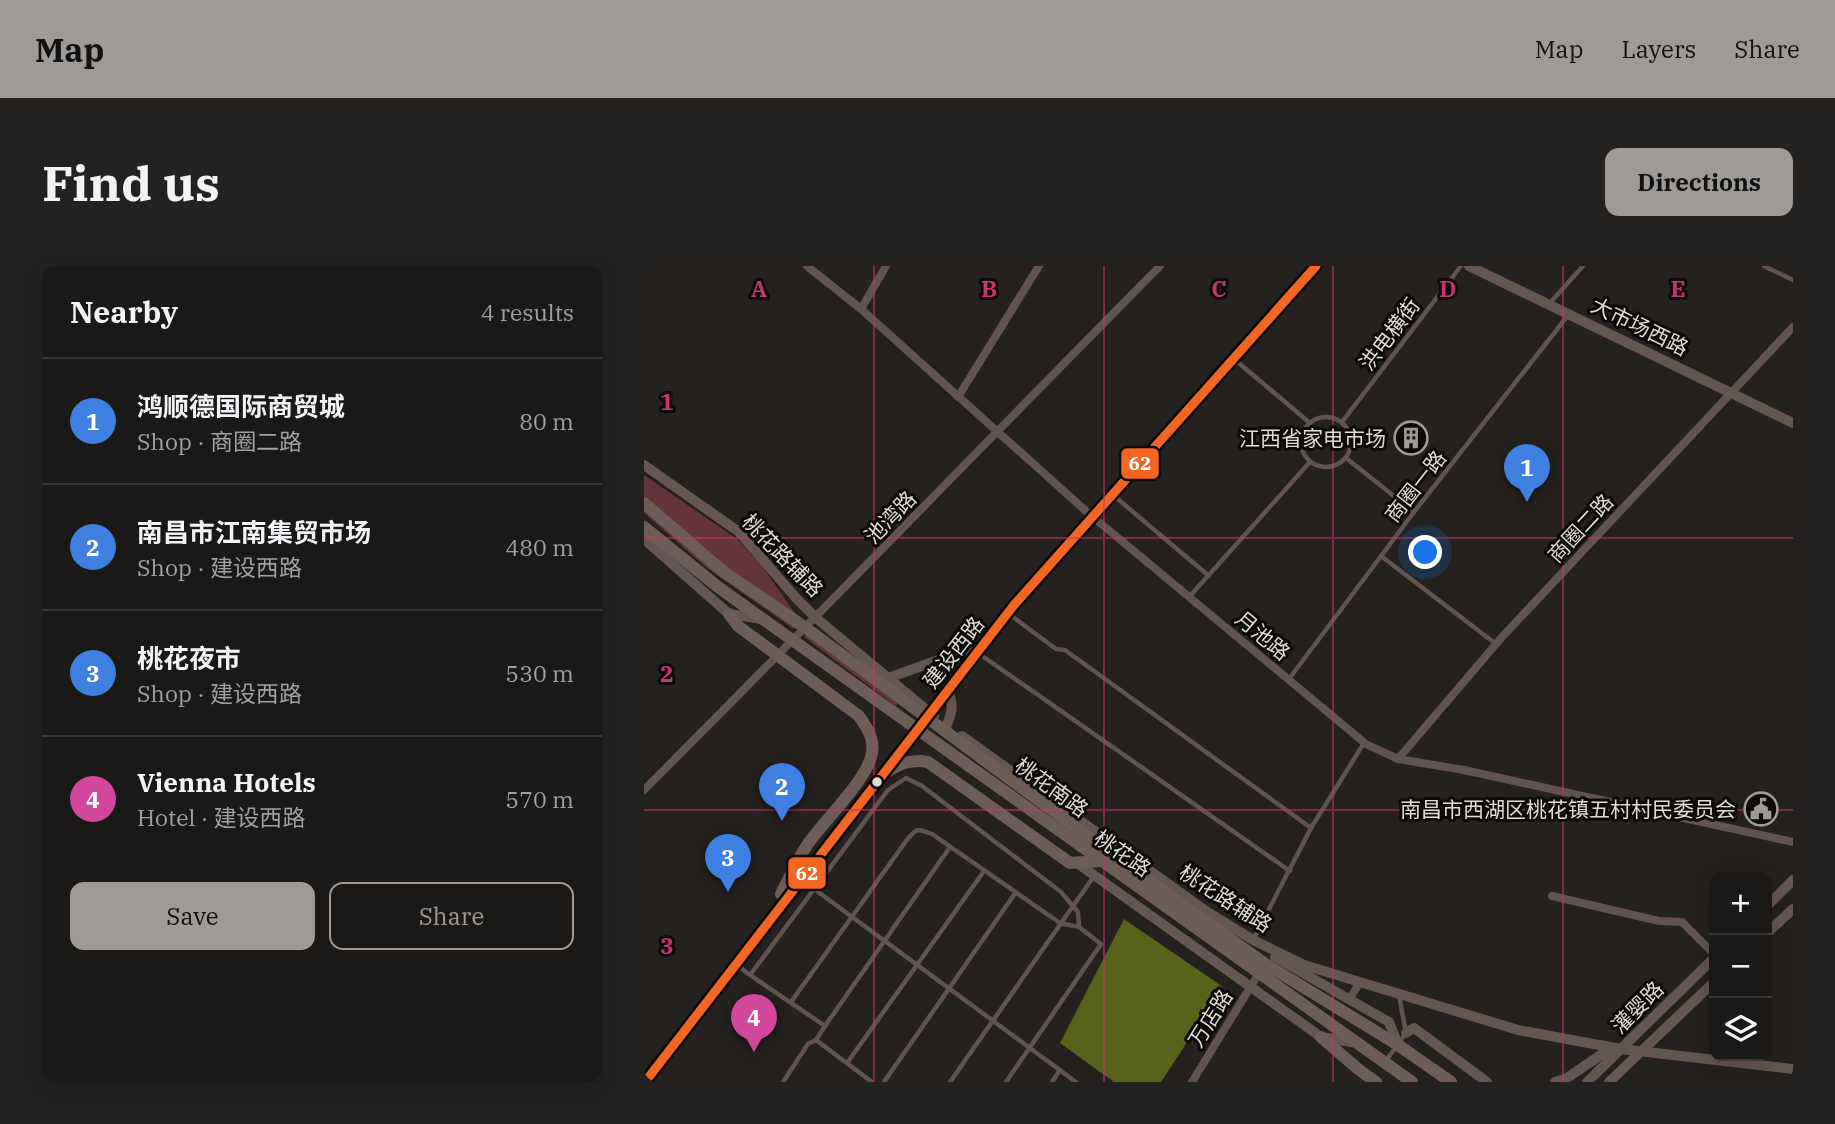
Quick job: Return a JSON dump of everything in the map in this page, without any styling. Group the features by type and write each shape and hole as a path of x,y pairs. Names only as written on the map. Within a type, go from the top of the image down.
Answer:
{"main road":[{"name":"建设西路","path":"644,1073 781,894 975,650 1306,266"},
{"name":"建设西路","path":"926,713 948,691 1009,601 1112,494 1316,266"},
{"name":"大市场西路","path":"1469,266 1793,423"},
{"name":"桃花路辅路","path":"644,465 740,532 796,598 926,713 947,725 1206,911 1253,940 1304,965 1517,1030 1616,1049 1793,1069"},
{"name":"桃花南路","path":"644,503 724,572 926,713 1104,856 1264,963 1398,1045 1451,1082"},
{"name":"桃花路","path":"644,527 762,619 914,728 1104,856 1259,973 1412,1082"},
{"path":"644,539 729,614 738,626 859,716 868,730 873,744 872,757 865,772 808,844 781,894"},
{"path":"729,614 762,619"},
{"path":"888,678 975,650"},
{"path":"947,725 953,702 948,691"},
{"name":"建设西路","path":"645,1082 883,774 914,728"},
{"path":"883,774 903,762 928,762 1070,863 1104,856 1389,1023 1398,1045"},
{"path":"1077,863 1321,1037 1376,1082"},
{"path":"1772,901 1793,880"},
{"path":"1772,928 1793,909"},
{"name":"灌婴路","path":"1587,1082 1616,1049 1709,961"},
{"name":"灌婴路","path":"1609,1082 1709,987"},
{"path":"1406,1033 1414,1028 1487,1082"},
{"path":"1321,1037 1358,1044"},
{"path":"1555,1082 1616,1049"}],"street":[{"name":"月池路","path":"807,266 861,309 1090,514 1364,742 1398,759 1464,770 1793,842"},
{"path":"861,309 886,266"},
{"path":"958,397 1039,266"},
{"name":"池湾路","path":"644,790 817,618 996,431 1160,266"},
{"name":"商圈二路","path":"1398,759 1496,644 1793,327"},
{"path":"1552,896 1659,921 1682,922 1709,951"},
{"name":"万店路","path":"1192,1082 1259,973"},
{"path":"1349,1000 1360,982"}],"lane":[{"name":"洪电横街","path":"1342,422 1461,266"},
{"path":"1549,304 1584,266"},
{"path":"1764,266 1793,280"},
{"name":"商圈一路","path":"1289,679 1414,512 1570,314"},
{"path":"1233,359 1310,423"},
{"path":"1317,418 1334,418 1342,422 1351,435 1350,451 1346,458 1340,464 1325,468 1310,462 1301,447 1304,430 1317,418"},
{"path":"1346,458 1414,512"},
{"path":"1190,597 1310,462"},
{"path":"1112,494 1209,576"},
{"path":"1381,555 1496,644"},
{"path":"1008,613 1056,649 1065,650 1311,828"},
{"path":"975,650 1290,871"},
{"path":"1253,940 1311,828 1364,742"},
{"path":"750,975 888,790 906,778 922,786 1061,892 1078,912 1079,927"},
{"path":"790,1002 914,831 920,829 932,834 1060,923 1079,927 1101,944 1006,1082"},
{"path":"783,1082 808,1044 816,1040 950,847"},
{"path":"847,1063 984,870"},
{"path":"950,1082 1094,875"},
{"path":"802,880 1076,1082"},
{"path":"884,1082 1016,892"},
{"path":"736,964 825,1026"},
{"path":"1385,1063 1406,1033 1399,994"},
{"path":"816,1040 873,1082"},
{"path":"1052,1082 1060,1070"}],"shaded area":[{"path":"644,475 737,539 762,566 801,622 794,629 707,568 644,513"},
{"path":"812,628 901,700 896,706 804,637"},
{"path":"1124,919 1223,987 1161,1082 1114,1082 1060,1043"}],"transit line":[{"name":"62","path":"645,1082 1014,605 1316,266"}],"place":[{"name":"江西省家电市场","path":"1411,438"},
{"name":"鸿顺德国际商贸城","path":"1527,502"},
{"name":"南昌市西湖区桃花镇五村村民委员会","path":"1761,809"},
{"name":"南昌市江南集贸市场","path":"782,821"},
{"name":"桃花夜市","path":"728,892"},
{"name":"Vienna Hotels","path":"754,1052"}]}
